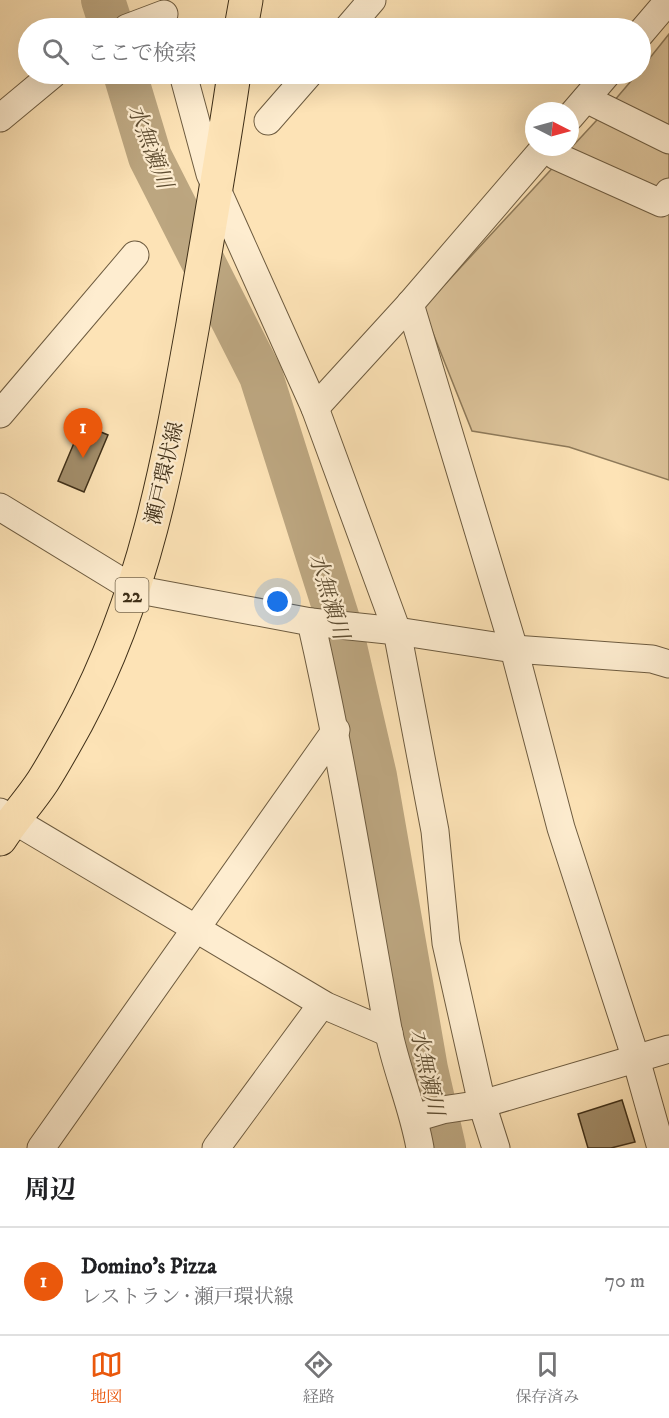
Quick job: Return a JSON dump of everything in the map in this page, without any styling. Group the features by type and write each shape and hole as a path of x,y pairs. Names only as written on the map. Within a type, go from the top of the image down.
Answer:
{"main road":[{"path":"243,18 246,0"},
{"name":"瀬戸環状線","path":"4,824 42,782 77,721 115,640 134,589 167,468 212,224 233,84"}],"street":[{"path":"357,18 372,0"},
{"path":"651,21 669,0"},
{"path":"0,118 41,84"},
{"path":"186,84 210,174 315,408 397,631 435,831 446,943 482,1104 496,1148"},
{"path":"268,121 300,84"},
{"path":"579,107 598,84"},
{"path":"579,108 669,140"},
{"path":"315,408 410,304 538,156"},
{"path":"556,156 661,203 669,192"},
{"path":"0,414 135,255"},
{"path":"410,304 514,649 561,828 636,1059 661,1148"},
{"path":"0,507 134,589 311,622 397,631 514,649 652,659 669,664"},
{"path":"311,622 336,729 389,1033 415,1118 420,1148"},
{"path":"41,1148 336,729"},
{"path":"4,824 198,928 322,1004 389,1033"},
{"path":"216,1148 322,1004"},
{"path":"415,1118 442,1110 482,1104 669,1049"}],"shaded area":[{"path":"669,34 669,480 569,447 472,431 423,308 564,156 579,156 579,139 628,84 651,84 651,56"}],"building":[{"path":"82,424 108,435 84,492 58,481"},
{"path":"622,1100 635,1142 611,1148 588,1148 578,1114"}],"waterway":[{"name":"水無瀬川","path":"103,0 109,18"},
{"name":"水無瀬川","path":"128,84 150,157 261,376 341,629 375,776 426,1069 444,1148"}],"place":[{"name":"Domino's Pizza","path":"83,458"}]}
